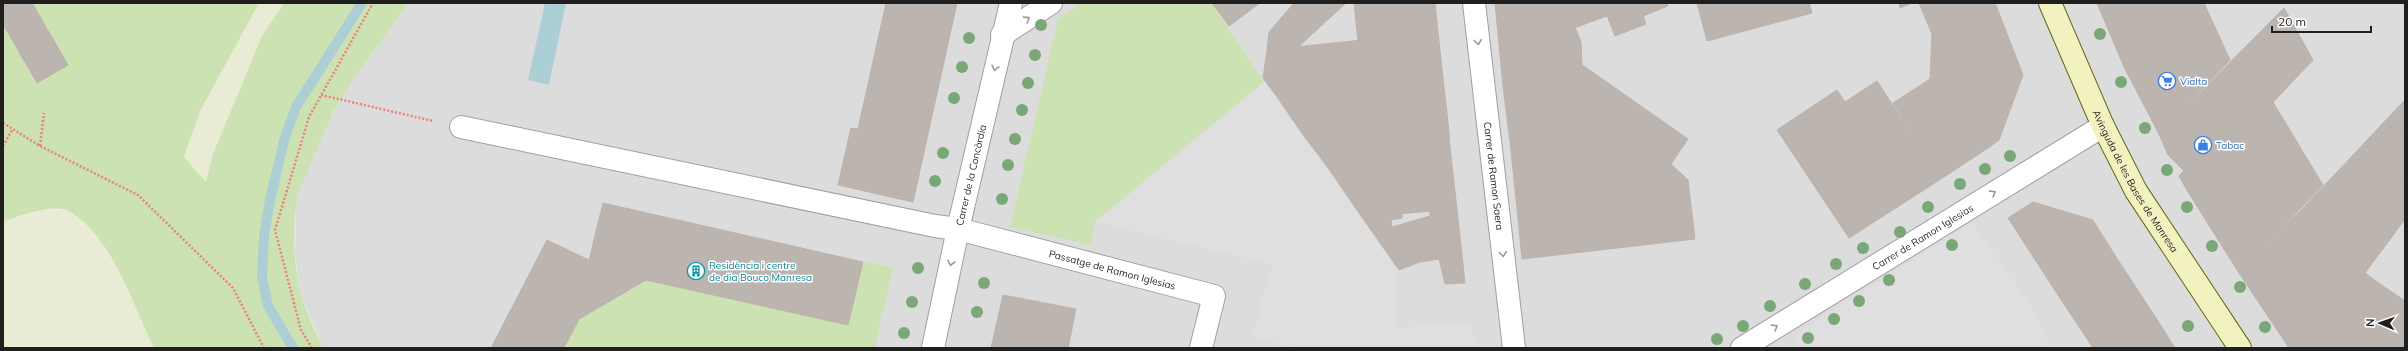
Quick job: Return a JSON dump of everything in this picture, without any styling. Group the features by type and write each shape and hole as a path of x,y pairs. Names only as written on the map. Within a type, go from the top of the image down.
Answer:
{"street":[{"name":"Carrer de la Concòrdia","path":"934,348 958,229 1002,35 1011,3"},
{"path":"1002,35 1051,3"},
{"name":"Carrer de Ramon Saera","path":"1474,3 1514,348"},
{"name":"Avinguda de les Bases de Manresa","path":"2050,3 2103,126 2136,191 2240,348"},
{"name":"Carrer de Ramon Iglesias","path":"1742,348 2103,126"},
{"path":"461,127 920,223 958,229"},
{"name":"Passatge de Ramon Iglesias","path":"958,229 1214,296 1201,348"}],"path":[{"path":"312,348 301,330 275,230 309,117 373,3"},
{"path":"321,95 461,127"},
{"path":"40,146 44,113"},
{"path":"3,124 40,146 138,195 233,288 264,348"},
{"path":"3,146 12,130"}],"shaded area":[{"path":"409,3 2405,3 2405,348 323,348 300,292 295,253 296,207 298,195 333,112 352,81"},
{"path":"1264,82 1399,270 1394,328 1471,322 1475,348 1296,348 1252,336 1272,264 1095,222"},
{"path":"1972,222 2034,311 2050,348 1802,348 1794,336"}],"green space":[{"path":"3,3 259,3 200,111 184,157 206,182 213,154 262,36 284,3 409,3 352,81 333,112 298,195 294,232 296,270 305,307 323,348 154,348 120,272 97,236 83,222 68,211 53,208 36,211 3,222"},
{"path":"259,3 284,3 262,36 213,154 206,182 184,157 200,111"},
{"path":"1082,3 1212,3 1264,82 1095,222 1091,245 1010,227 1058,19"},
{"path":"43,210 67,211 85,224 101,242 116,264 154,348 3,348 3,222"},
{"path":"863,262 893,267 875,348 564,348 579,319 646,280 848,325"}],"water":[{"path":"545,3 566,3 549,85 528,80"}],"building":[{"path":"3,3 32,3 68,65 37,83 3,24"},
{"path":"886,3 957,3 913,202 838,185 851,128 858,129"},
{"path":"1212,3 1260,3 1229,26"},
{"path":"1294,3 1346,3 1297,48 1267,50 1269,32"},
{"path":"1354,3 1435,3 1438,32 1358,41"},
{"path":"1495,3 1565,3 1581,42 1582,65 1578,62 1570,78 1503,86"},
{"path":"1565,3 1602,3 1607,16 1574,28"},
{"path":"1602,3 1639,3 1646,24 1615,36"},
{"path":"1639,3 1667,3 1668,6 1643,16"},
{"path":"1697,3 1809,3 1812,13 1707,41"},
{"path":"1899,3 1912,3 1900,8"},
{"path":"1919,3 1995,3 1997,8 1932,34"},
{"path":"2097,3 2204,3 2230,60 2159,134 2124,67"},
{"path":"1997,8 2023,75 1999,140 1991,146 1953,88 1951,89 1930,79 1932,34"},
{"path":"2284,8 2313,60 2188,192 2179,176 2184,171 2168,155 2159,134"},
{"path":"1438,32 1443,78 1275,94 1263,78 1267,50"},
{"path":"1578,62 1688,139 1671,164 1688,180 1610,188 1602,132 1510,142 1503,86 1570,78"},
{"path":"1443,78 1448,122 1304,136 1275,94"},
{"path":"1930,79 1951,89 1953,88 1991,146 1941,179 1893,103"},
{"path":"1877,81 1941,179 1849,238 1777,130 1837,90 1845,102"},
{"path":"2405,100 2405,136 2384,122"},
{"path":"2273,102 2323,185 2239,273 2188,192"},
{"path":"1448,122 1451,157 1329,169 1304,136"},
{"path":"2384,122 2405,136 2405,186 2356,152"},
{"path":"1602,132 1610,188 1516,199 1510,142"},
{"path":"2356,152 2405,186 2405,219 2365,273 2383,286 2336,348 2289,348 2279,333 2348,243 2301,210"},
{"path":"1451,157 1457,209 1384,215 1383,205 1359,213 1329,169"},
{"path":"1688,180 1695,239 1522,259 1516,199"},
{"path":"2033,202 2093,220 2116,257 2058,295 2008,218"},
{"name":"Residència i centre de dia Bouco Manresa","path":"603,203 863,262 848,325 646,280 579,319 564,348 491,348 547,240 589,260"},
{"path":"1383,205 1384,215 1390,215 1392,227 1430,216 1430,211 1457,209 1465,283 1445,284 1439,259 1420,262 1399,270 1359,213"},
{"path":"2301,210 2348,243 2279,333 2239,273"},
{"path":"1402,214 1402,218 1391,220 1390,215"},
{"path":"2116,257 2158,321 2118,348 2093,348 2058,295"},
{"path":"2383,286 2405,301 2405,348 2384,348 2353,325"},
{"path":"1003,295 1076,309 1068,348 991,348"},
{"path":"2158,321 2175,348 2118,348"},
{"path":"2353,325 2384,348 2336,348"}],"waterway":[{"path":"293,348 268,306 262,277 264,236 270,200 285,137 296,107 362,3"}],"place":[{"name":"Vialta","path":"2167,81"},
{"name":"Tabac","path":"2203,145"},
{"name":"Residència i centre de dia Bouco Manresa","path":"696,271"}]}
